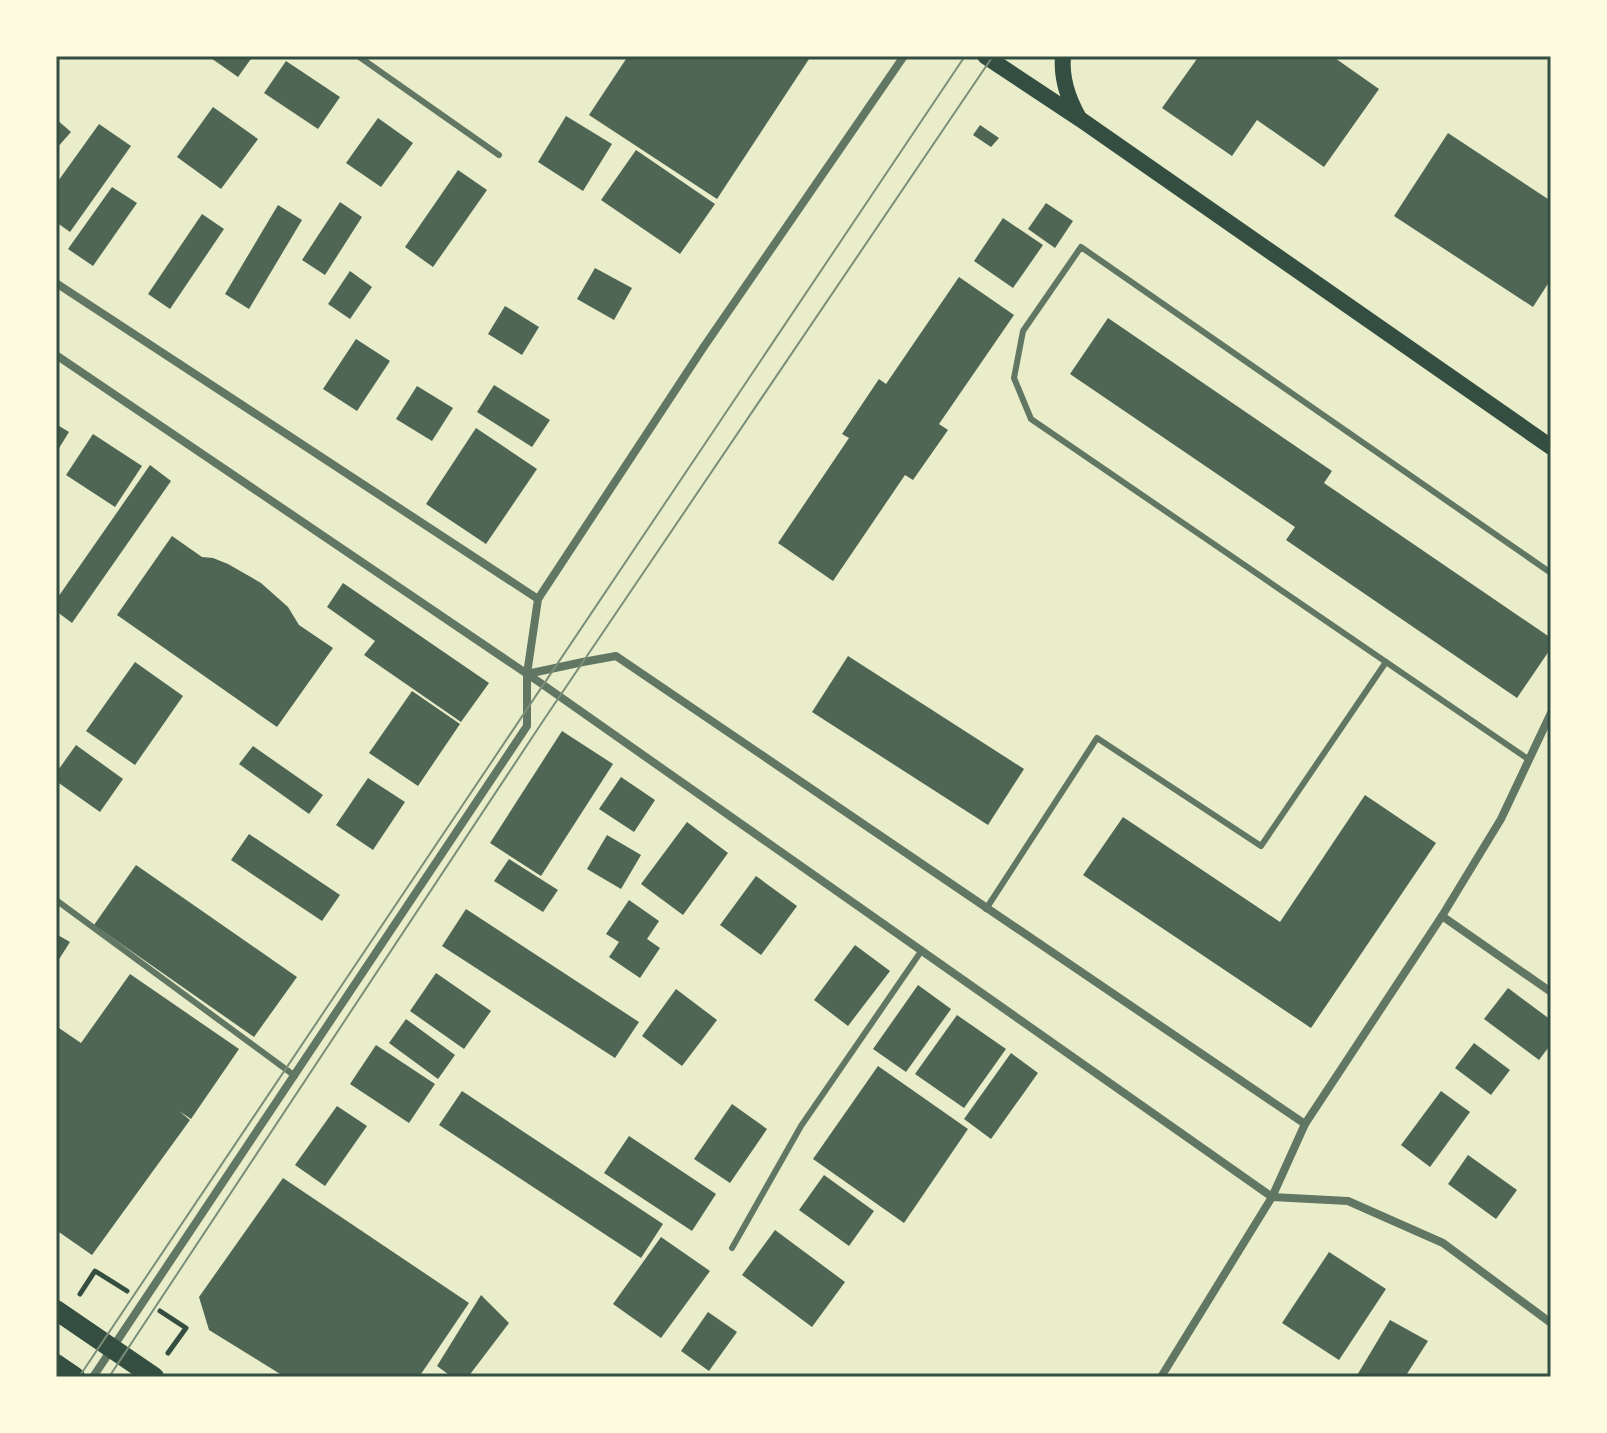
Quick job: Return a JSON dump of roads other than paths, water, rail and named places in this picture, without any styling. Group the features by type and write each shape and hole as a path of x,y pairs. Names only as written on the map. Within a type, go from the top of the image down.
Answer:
{"main road":[{"path":"1063,56 1065,84 1070,102 1080,119"},
{"path":"991,57 1551,447"},
{"path":"56,1310 154,1377"},
{"path":"56,1364 75,1377"}],"street":[{"path":"93,1377 527,726 527,674 538,599 703,348 904,56"},
{"path":"56,283 538,599"},
{"path":"56,355 527,674 1272,1197 1348,1201 1443,1243 1551,1323"},
{"path":"527,674 616,656 1305,1124"},
{"path":"1161,1377 1272,1197 1305,1124 1442,916 1501,819 1551,713"},
{"path":"1442,916 1551,992"}],"lane":[{"path":"358,56 499,155"},
{"path":"1528,759 1031,419 1014,378 1023,331 1081,247 1551,573"},
{"path":"986,909 1097,738 1261,846 1386,662"},
{"path":"56,900 295,1076"},
{"path":"732,1248 801,1126 922,950"}],"tram line":[{"path":"79,1377 965,56"},
{"path":"109,1377 545,718 993,56"}]}
